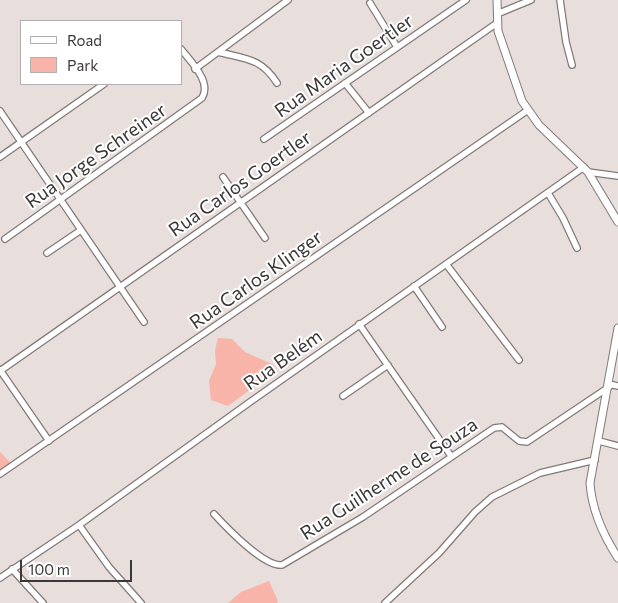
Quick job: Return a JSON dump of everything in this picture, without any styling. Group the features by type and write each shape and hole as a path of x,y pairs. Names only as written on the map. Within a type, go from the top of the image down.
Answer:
{"street":[{"path":"182,50 195,69 288,0"},
{"name":"Rua Maria Goertler","path":"264,139 466,0"},
{"path":"497,0 497,23 519,92 528,110 543,128 586,170 616,214 618,222"},
{"path":"496,14 531,0"},
{"path":"560,0 566,42 572,64"},
{"path":"370,4 398,47"},
{"name":"Rua Carlos Goertler","path":"0,371 497,23"},
{"path":"218,52 260,62 267,68 277,83"},
{"name":"Rua Jorge Schreiner","path":"4,239 202,98 206,87 195,69"},
{"path":"345,83 369,113"},
{"path":"0,156 103,85"},
{"name":"Rua Carlos Klinger","path":"0,474 528,110"},
{"path":"0,112 144,322"},
{"path":"586,170 618,176"},
{"name":"Rua Belém","path":"0,578 79,525 359,324 548,192 586,170"},
{"path":"223,177 265,238"},
{"path":"548,192 564,218 577,248"},
{"path":"47,253 81,230"},
{"path":"446,264 519,360"},
{"path":"414,286 442,326"},
{"path":"359,324 451,456"},
{"path":"618,328 590,483 592,500 601,528 618,558"},
{"path":"342,396 388,366"},
{"path":"0,371 49,441"},
{"path":"609,386 618,386"},
{"name":"Rua Guilherme de Souza","path":"214,514 242,541 274,564 282,565 363,517 451,456 497,427 505,429 519,441 527,442 609,386"},
{"path":"598,441 618,446"},
{"path":"385,603 439,553 475,512 492,497 540,473 595,460"},
{"path":"79,525 109,568 141,603"},
{"path":"12,569 43,603"}],"green space":[{"path":"218,338 232,339 245,352 274,365 270,375 228,406 211,400 209,381 216,364 215,350"},
{"path":"0,452 13,465 0,474"},
{"path":"269,581 278,601 277,603 228,603 241,592"}]}
